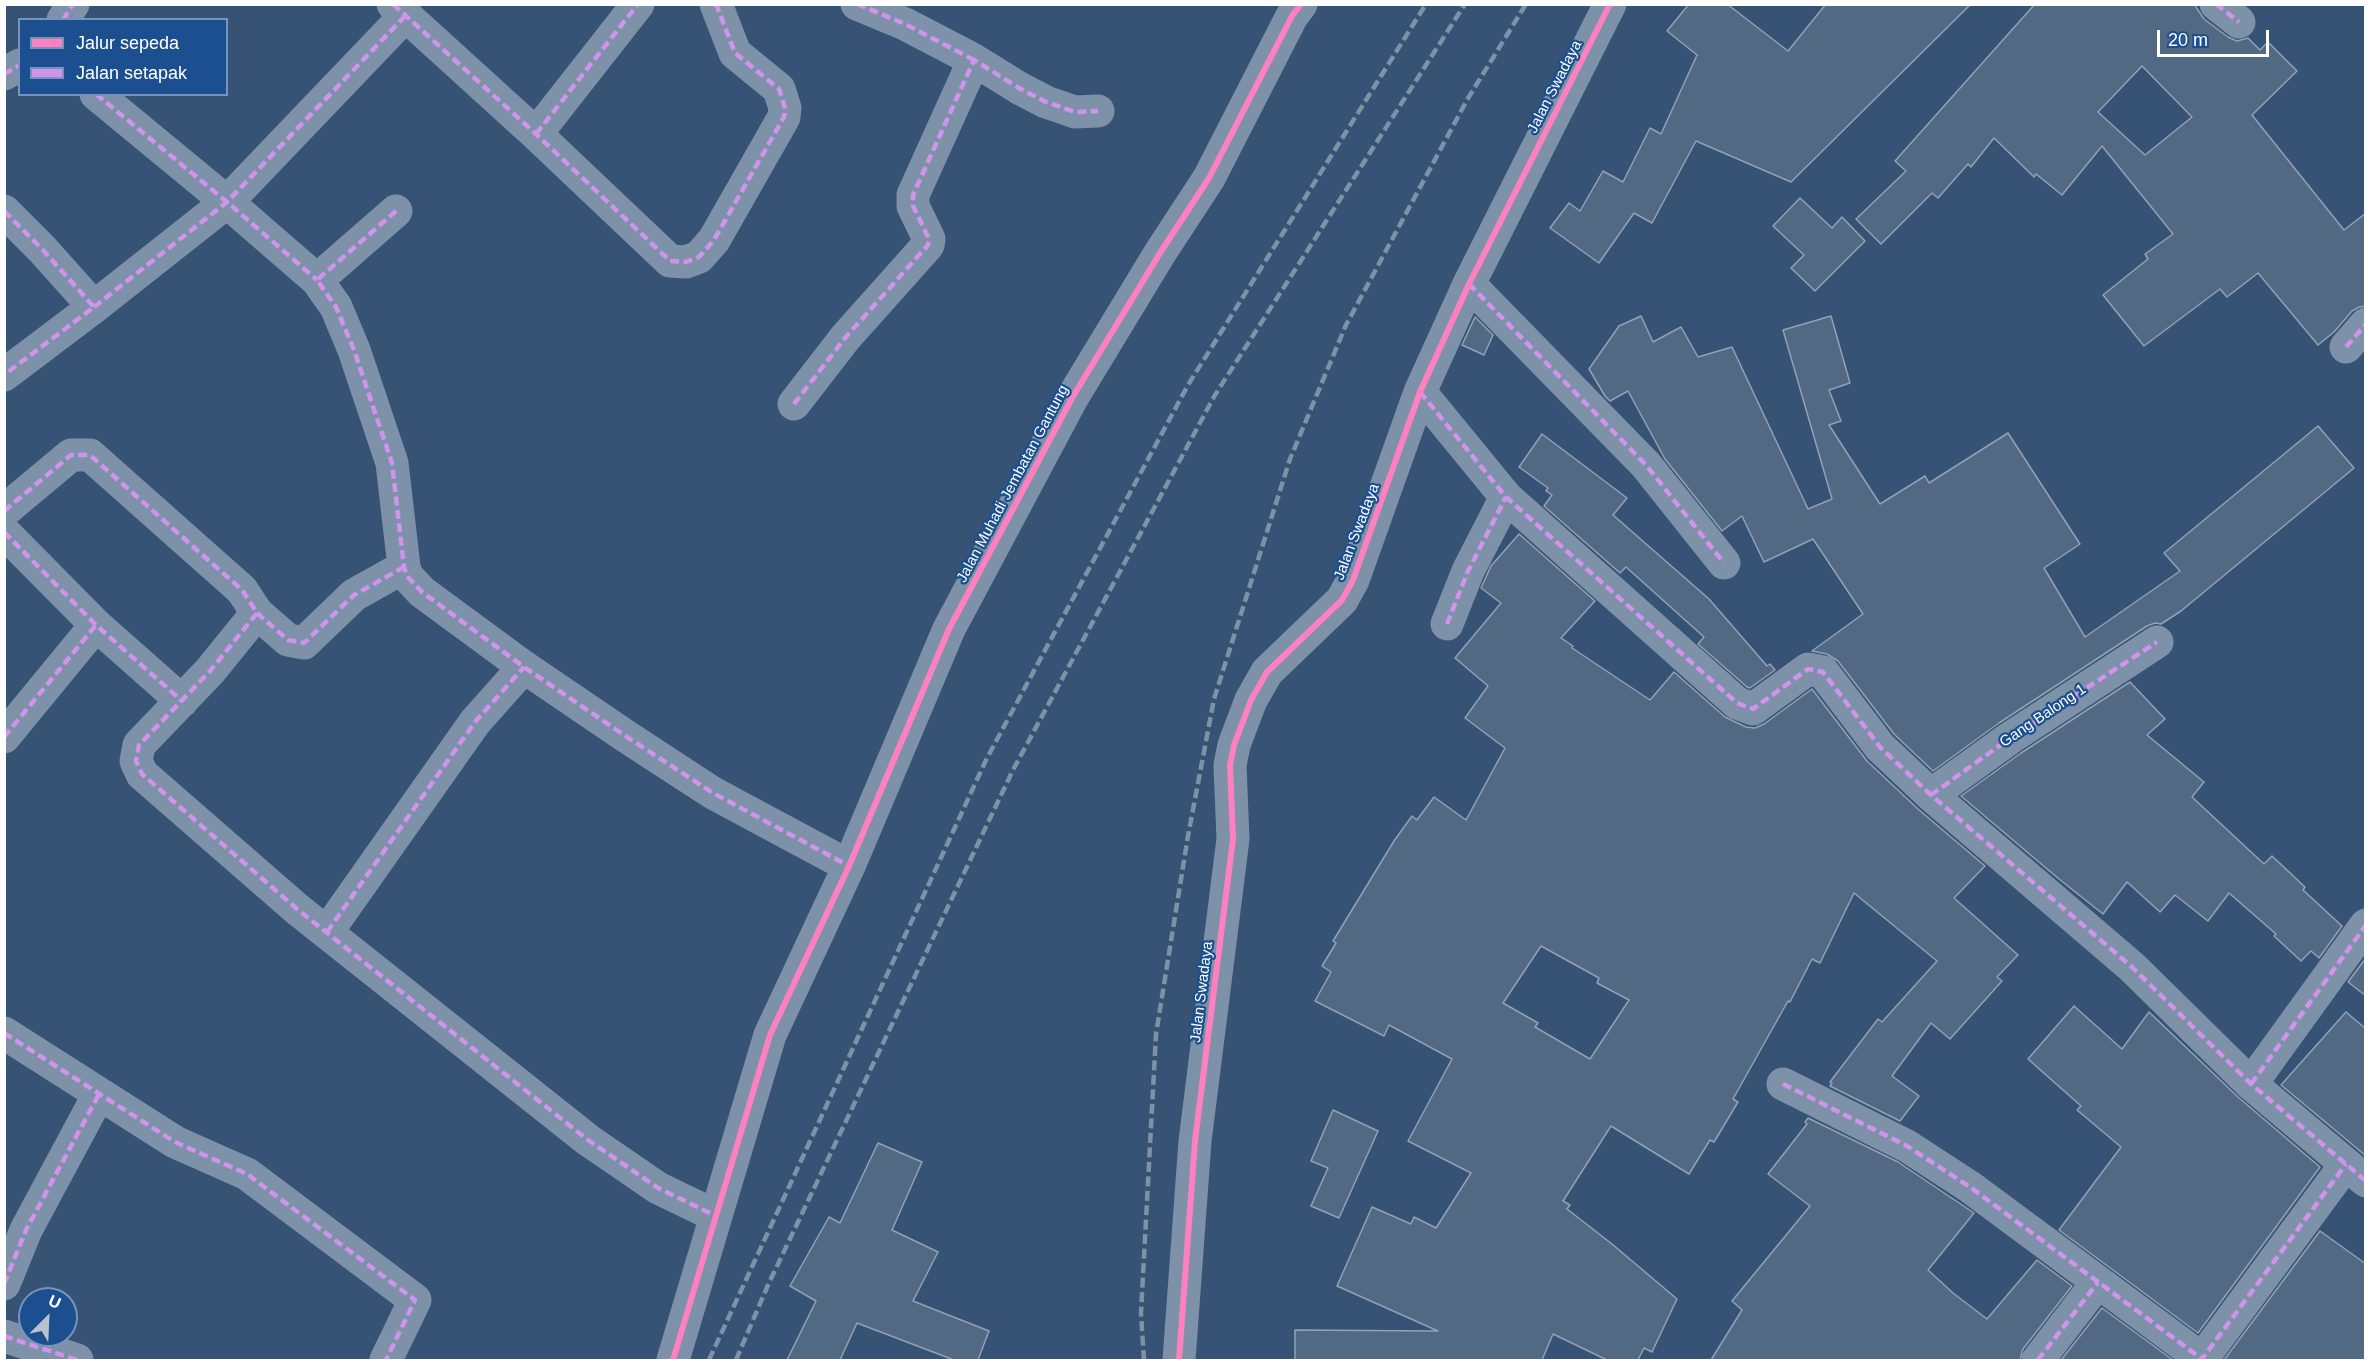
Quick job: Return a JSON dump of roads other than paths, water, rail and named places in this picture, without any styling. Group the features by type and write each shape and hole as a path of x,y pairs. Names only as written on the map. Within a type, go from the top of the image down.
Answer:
{"street":[{"path":"64,18 73,4"},
{"path":"536,134 638,4"},
{"path":"4,375 228,202 399,10 536,134 670,261 686,262 699,256 720,230 784,117 785,108 779,89 735,53 716,4"},
{"path":"857,4 905,24 974,60 1046,102 1075,112 1098,111"},
{"name":"Jalan Muhadi Jembatan Gantung","path":"673,1360 770,1035 849,866 949,629 1072,398 1160,253 1209,178 1292,16 1301,4"},
{"name":"Jalan Swadaya","path":"1179,1360 1195,1142 1233,839 1230,765 1234,745 1251,700 1267,672 1342,600 1353,580 1420,392 1469,284 1610,4"},
{"path":"794,404 845,338 928,246 929,239 913,206 913,195 974,60"},
{"path":"4,74 18,66"},
{"path":"98,96 228,202 317,280 336,307 354,350 392,464 404,567 407,576 422,592 524,667 713,793 849,866"},
{"path":"4,211 94,307"},
{"path":"317,280 396,211"},
{"path":"1469,284 1646,465 1724,563"},
{"path":"1420,392 1506,497 1737,703 1753,709 1808,669 1823,672 1880,747 1931,795 2132,967 2251,1084 2356,1172 2204,1360 1970,1187 1907,1146 1783,1084"},
{"path":"4,511 71,455 90,455 242,590 257,613 288,640 304,644 354,595 404,567"},
{"path":"1447,624 1468,571 1506,497"},
{"path":"4,532 96,624 182,701"},
{"path":"257,613 210,671 139,745 136,761 142,774 327,932 588,1140 658,1188 716,1216"},
{"path":"4,737 96,624"},
{"name":"Gang Balong 1","path":"1931,795 2010,738 2157,642"},
{"path":"327,932 475,722 524,667"},
{"path":"2251,1084 2366,925"},
{"path":"4,1033 175,1142 247,1174 415,1299 386,1360"},
{"path":"4,1284 31,1221 99,1094"},
{"path":"2038,1360 2097,1282"},
{"path":"4,1336 77,1360"}],"railway":[{"path":"709,1360 987,758 1188,385 1426,4"},
{"path":"736,1360 768,1285 1013,770 1215,395 1465,4"},
{"path":"1144,1360 1141,1313 1156,1034 1188,836 1214,699 1290,459 1346,325 1467,100 1526,4"}]}
